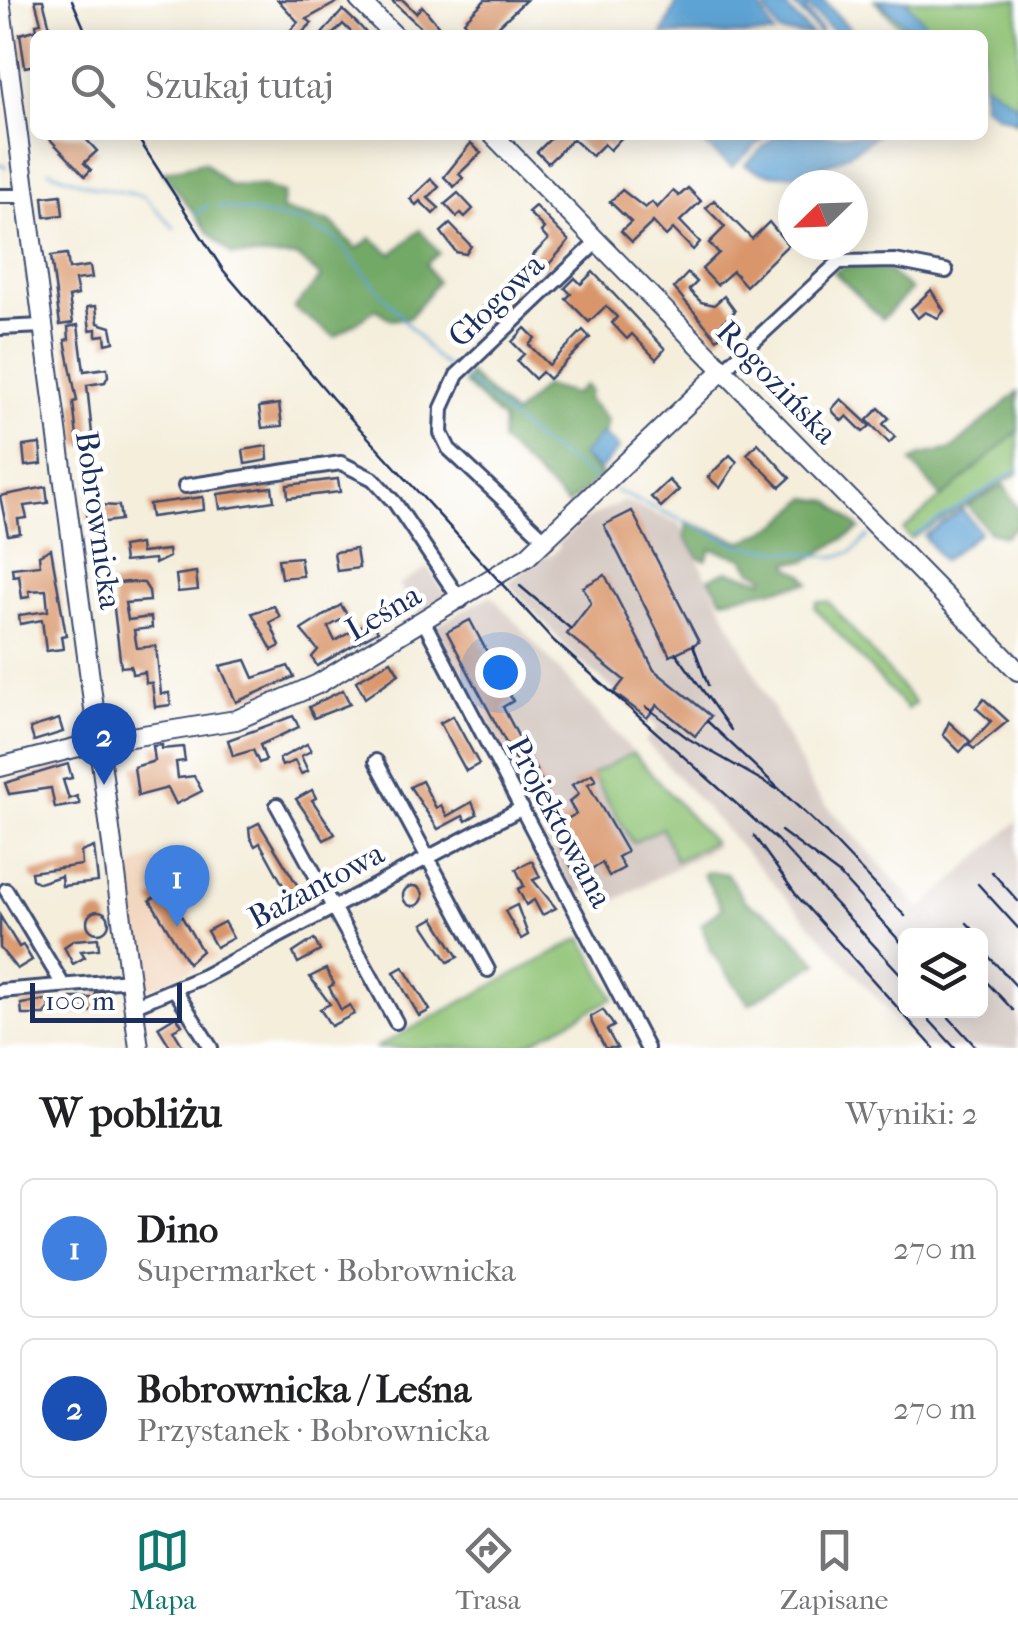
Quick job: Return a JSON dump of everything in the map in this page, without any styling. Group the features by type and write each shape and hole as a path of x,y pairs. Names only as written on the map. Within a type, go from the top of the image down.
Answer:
{"street":[{"name":"Bobrownicka","path":"0,0 139,1048"},
{"path":"359,0 389,30"},
{"name":"Rogozińska","path":"498,140 1016,666"},
{"path":"0,196 26,196"},
{"name":"Głogowa","path":"546,542 449,450 441,433 442,408 457,375 597,242"},
{"path":"723,370 839,262 895,261 946,271"},
{"path":"0,328 43,326"},
{"name":"Leśna","path":"0,767 98,742 212,726 267,709 460,601 546,542 723,370"},
{"path":"184,486 341,464 373,479 395,503 460,601"},
{"name":"Projektowana","path":"424,622 647,1048"},
{"path":"376,761 488,970"},
{"path":"277,804 396,1022"},
{"name":"Bażantowa","path":"133,1006 175,990 522,808"},
{"path":"6,890 63,984"},
{"path":"0,991 130,980"},
{"path":"175,990 211,1048"}],"shaded area":[{"path":"624,501 680,524 814,791 921,909 1018,821 1018,1048 922,1048 645,741 658,727 575,657 508,583 543,555 551,556 559,548 558,543 585,520"},
{"path":"428,567 447,596 418,614 399,585"},
{"path":"491,595 716,846 603,907 592,888 576,896 434,627"},
{"path":"154,856 215,957 162,985 143,988 126,870"}],"green space":[{"path":"874,0 1018,0 1018,124 988,108 988,30 903,30"},
{"path":"204,162 228,185 265,186 284,193 281,210 330,222 357,249 371,238 392,254 420,230 439,253 426,264 437,282 410,317 391,320 376,309 335,337 294,308 321,277 298,257 232,255 209,233 163,172"},
{"path":"844,266 888,270 911,290 882,319 834,272"},
{"path":"469,374 514,416 544,386 574,394 585,385 590,391 587,398 608,421 604,433 582,457 602,475 568,505 501,441 503,421 464,383"},
{"path":"1018,392 1018,431 942,498 911,462 921,455 952,449"},
{"path":"1018,431 1018,473 911,539 903,530"},
{"path":"1004,485 1018,508 1018,525 1005,536 989,532 968,506"},
{"path":"807,498 830,501 860,529 806,561 789,562 789,567 803,574 809,583 722,599 709,578 727,571 763,580 765,576 752,571 743,558 711,549 706,560 699,558 685,537 687,522 742,542 779,524"},
{"path":"817,602 829,602 915,703 907,709 815,608"},
{"path":"633,753 713,842 676,861 662,828 633,843 592,774"},
{"path":"703,874 727,874 745,901 778,920 818,963 749,1004 711,951 701,924 722,908"},
{"path":"582,938 614,998 520,1048 375,1048"}],"water":[{"path":"678,0 757,0 772,30 664,30"},
{"path":"769,0 786,7 807,30 778,30 766,11"},
{"path":"789,0 823,0 851,30 832,30 808,7 805,10 821,30 816,30"},
{"path":"877,0 905,0 931,30 911,30"},
{"path":"988,85 1018,106 1018,121 988,109"},
{"path":"702,140 762,140 732,167"},
{"path":"771,140 869,140 814,170 778,170 778,175 745,165"},
{"path":"602,433 619,448 600,470 581,456"},
{"path":"963,510 980,532 943,561 924,536"}],"building":[{"path":"35,0 43,0 51,30 37,30 36,24 41,23"},
{"path":"278,0 341,0 307,19 312,23 305,30 291,30 298,22"},
{"path":"391,0 403,0 416,13 422,6 442,30 424,30"},
{"path":"485,0 526,0 494,30 472,30 464,21"},
{"path":"343,10 363,30 349,30 343,24 337,30 325,30"},
{"path":"30,31 30,66 25,67 20,34"},
{"path":"51,140 87,140 97,151 84,163 91,170 85,176"},
{"path":"549,140 572,140 548,163 537,152"},
{"path":"574,140 619,140 610,150 604,144 592,156"},
{"path":"471,143 481,153 459,174 463,178 454,187 444,177"},
{"path":"431,179 439,187 428,198 439,208 433,214 420,201 416,205 410,199"},
{"path":"688,188 701,201 680,221 700,242 693,250 673,229 666,236 653,222 632,242 621,231 631,222 610,202 622,190 645,208 652,202 657,208 673,191 679,196"},
{"path":"458,193 473,209 465,217 461,213 457,217 445,204"},
{"path":"61,195 63,215 45,217 43,197"},
{"path":"714,200 752,239 769,222 778,233 778,255 746,286 733,271 717,285 702,269 719,253 709,243 725,227 706,208"},
{"path":"535,206 569,241 544,270 533,255 548,240 541,232 544,228 528,212"},
{"path":"450,224 471,246 466,254 456,252 441,232"},
{"path":"67,254 69,269 90,266 92,278 75,280 78,295 69,297 73,323 60,325 51,256"},
{"path":"593,272 665,349 656,359 632,334 627,339 612,323 617,317 606,306 589,322 566,299 571,294 565,288 575,278 581,284"},
{"path":"688,273 697,282 689,290 701,302 714,305 724,296 735,311 721,324 727,329 717,339 674,288"},
{"path":"508,287 518,297 505,310 501,306 483,325 475,316"},
{"path":"931,290 944,311 938,318 925,312 918,318 911,309"},
{"path":"96,306 98,323 111,327 114,342 106,344 105,335 96,336 96,329 90,330 87,307"},
{"path":"78,325 84,371 107,368 108,376 105,382 87,385 93,444 78,446 73,402 77,401 65,340 69,339 68,327"},
{"path":"525,328 535,338 529,345 549,365 583,330 590,338 549,379 542,372 535,379 517,361 524,354 512,342"},
{"path":"841,399 870,426 863,432 847,416 842,421 834,413 832,409"},
{"path":"279,404 282,426 262,428 259,407"},
{"path":"879,408 889,418 883,424 895,437 889,443 867,420"},
{"path":"758,443 790,478 780,487 747,454"},
{"path":"40,444 42,464 25,466 23,446"},
{"path":"267,446 268,460 245,464 243,450"},
{"path":"730,455 737,462 720,488 708,477"},
{"path":"338,479 340,492 288,498 287,485"},
{"path":"669,480 679,490 661,507 651,497"},
{"path":"46,487 48,503 24,506 27,518 18,519 20,533 8,535 0,496"},
{"path":"272,487 274,501 220,509 218,494"},
{"path":"203,497 204,510 151,517 149,504"},
{"path":"119,506 121,520 89,524 86,507"},
{"path":"632,511 699,642 670,656 604,525"},
{"path":"140,544 141,553 168,550 169,557 155,564 154,559 124,562 122,547"},
{"path":"51,549 66,635 61,636 63,649 46,651 42,620 20,624 19,615 48,611 46,590 29,591 30,597 22,598 19,575 13,576 12,568 40,565 39,555"},
{"path":"356,549 359,568 337,571 334,552"},
{"path":"300,557 303,576 281,578 278,559"},
{"path":"196,572 198,590 178,592 176,575"},
{"path":"605,575 654,670 711,716 695,736 657,705 647,718 614,693 624,680 567,634 591,603 583,587"},
{"path":"144,583 149,591 150,601 125,603 128,620 151,617 152,628 134,630 137,648 156,646 161,694 169,693 171,705 155,707 152,683 146,683 145,672 132,674 131,666 121,667 111,584"},
{"path":"341,605 348,616 328,627 335,641 371,620 378,631 317,666 312,657 318,650 301,630"},
{"path":"274,606 280,617 270,622 280,646 272,650 252,613"},
{"path":"470,620 513,701 503,707 550,797 538,803 447,632"},
{"path":"246,660 254,678 288,666 294,677 236,702 220,666"},
{"path":"391,661 399,674 365,698 356,681"},
{"path":"343,690 350,704 314,718 309,707"},
{"path":"984,699 1008,721 974,749 969,745 991,721 976,708"},
{"path":"293,716 299,727 260,745 266,760 259,763 253,750 233,756 228,740"},
{"path":"453,716 479,764 466,771 440,723"},
{"path":"59,719 63,732 34,741 30,728"},
{"path":"949,722 970,741 960,752 943,735"},
{"path":"307,744 311,751 301,756 308,771 301,774 295,761 282,766 279,759"},
{"path":"162,745 162,749 183,747 185,761 176,762 178,778 194,776 202,791 176,804 168,788 138,796 134,767 155,761 153,746"},
{"path":"68,764 72,778 63,780 69,799 77,796 80,804 55,808 51,788 9,794 5,783"},
{"path":"592,774 596,780 588,784 627,852 618,857 624,868 609,876 602,863 577,877 550,828 576,814 569,802 579,794 572,785"},
{"path":"422,781 436,808 441,805 447,816 472,802 477,814 466,821 463,816 438,829 410,787"},
{"path":"312,790 316,798 312,800 335,834 324,840 296,799"},
{"path":"259,823 306,899 294,905 260,843 255,846 249,828"},
{"path":"94,847 98,882 62,886 61,876 39,883 32,879 31,872 82,865 81,852"},
{"path":"184,850 190,861 184,864 187,869 172,876 164,861"},
{"path":"532,861 540,877 533,880 556,908 542,915 534,900 526,905 518,889 524,886 516,869"},
{"path":"413,886 423,896 413,906 403,896"},
{"path":"166,890 202,951 188,963 150,900"},
{"path":"517,905 528,935 521,939 505,911"},
{"path":"98,911 106,914 106,930 98,933 90,930 87,922 90,914"},
{"path":"0,916 32,960 17,969 0,948"},
{"path":"434,918 458,957 448,962 423,924"},
{"path":"224,922 233,938 216,947 207,931"},
{"path":"98,938 99,949 81,951 85,957 73,964 64,947 74,940"},
{"path":"314,939 320,951 298,963 293,953"},
{"path":"403,967 430,1010 419,1016 394,972"},
{"path":"326,969 334,984 329,987 341,1010 350,1005 354,1014 331,1026 320,1009 330,1004 310,977"},
{"path":"103,992 104,1010 73,1013 71,998 96,998 95,993"},
{"path":"47,1000 50,1007 45,1015 22,1015 21,1004"},
{"path":"603,1010 614,1026 607,1030 617,1048 605,1048 592,1023 591,1017"},
{"path":"176,1016 182,1025 173,1030 184,1048 171,1048 158,1027"}],"waterway":[{"path":"0,164 6,167"},
{"path":"49,171 94,187 144,196 175,229"},
{"path":"195,215 208,205"},
{"path":"218,206 297,221 334,237 436,358 452,370"},
{"path":"464,378 535,439 596,480"},
{"path":"914,535 1018,469"},
{"path":"616,491 741,546 834,557 852,552 868,536"}],"railway":[{"path":"72,0 85,30"},
{"path":"139,140 223,270 333,399 554,641 777,840 898,971"},
{"path":"520,586 571,629"},
{"path":"693,645 708,685"},
{"path":"676,653 731,730"},
{"path":"646,707 689,739 777,789"},
{"path":"707,721 826,833 905,916"},
{"path":"781,831 840,875 898,939"},
{"path":"754,836 797,896 934,1048"},
{"path":"992,872 1018,901"},
{"path":"978,884 1018,928"},
{"path":"967,923 972,928"},
{"path":"988,956 1018,988"},
{"path":"988,983 1013,1010"},
{"path":"927,1018 955,1048"},
{"path":"949,1018 977,1048"}],"place":[{"name":"Bobrownicka / Leśna","path":"104,785"},
{"name":"Dino","path":"177,927"}]}
